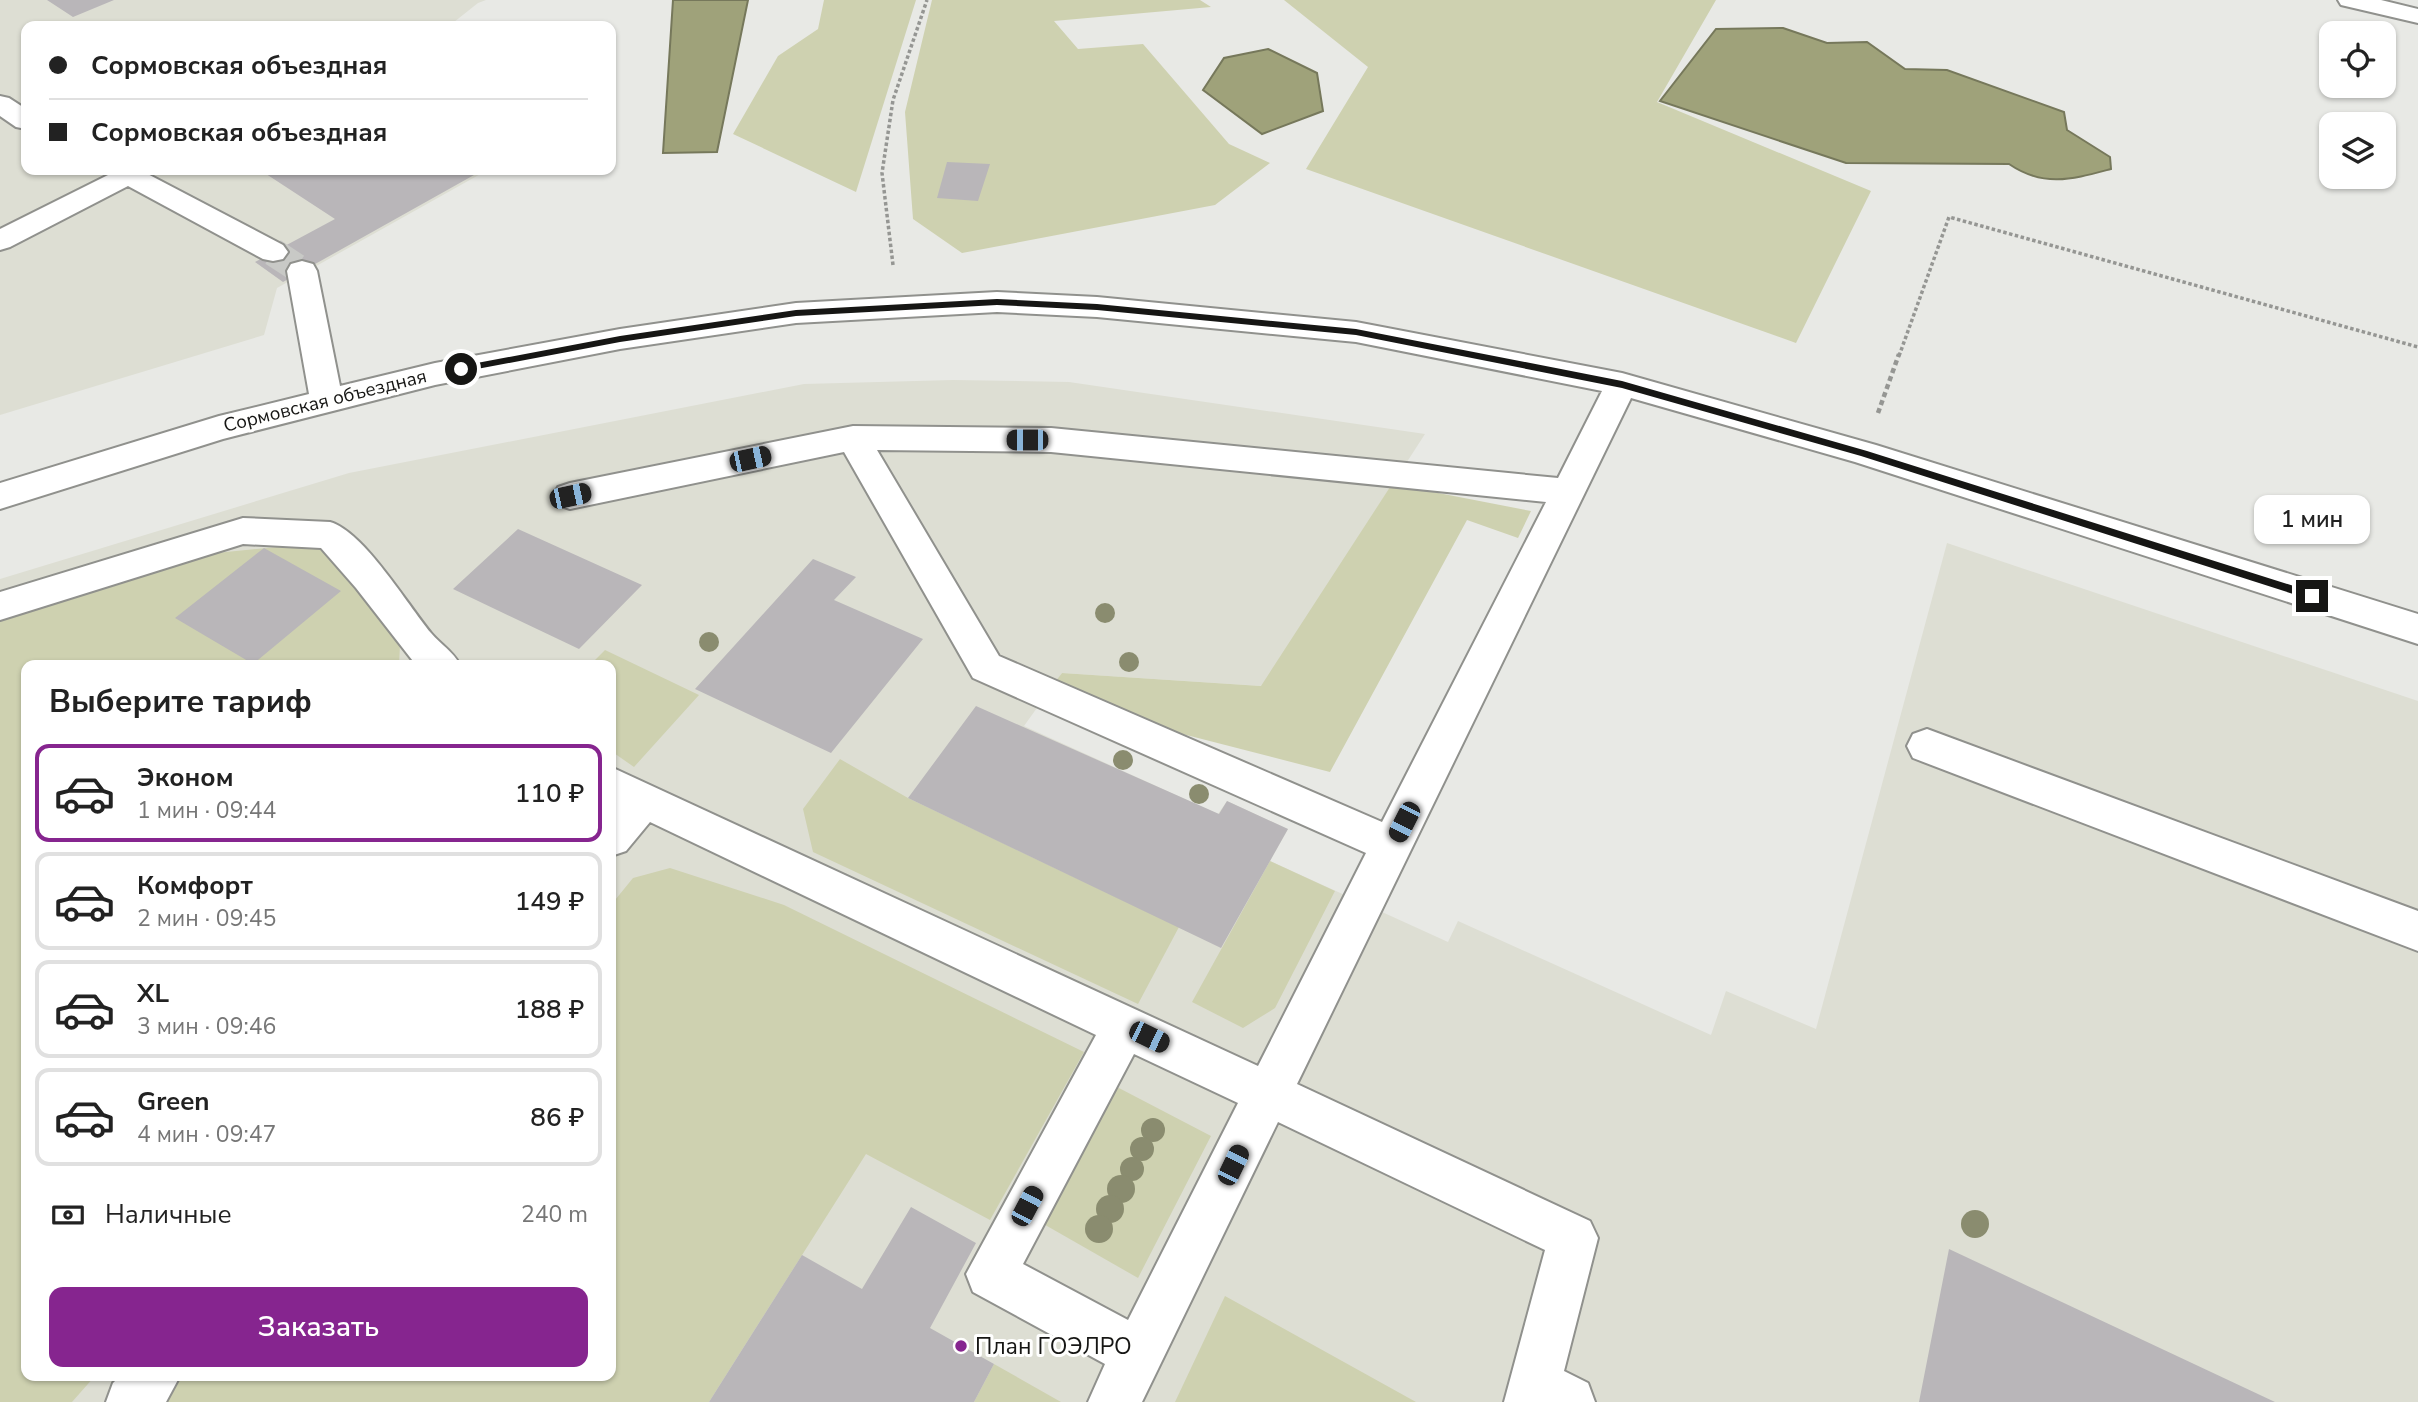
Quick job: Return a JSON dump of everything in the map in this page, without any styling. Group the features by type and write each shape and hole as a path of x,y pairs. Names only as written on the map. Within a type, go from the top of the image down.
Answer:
{"street":[{"path":"2350,0 2418,16"},
{"path":"0,104 21,118"},
{"path":"0,241 119,175"},
{"path":"130,175 273,252"},
{"path":"302,271 327,401"},
{"name":"Сормовская объездная","path":"0,496 219,428 435,374 620,339 796,313 997,302 1084,306 1356,332 1622,384 1864,453 2418,629"},
{"path":"1114,1402 1622,384"},
{"path":"570,496 853,438 1051,440 1568,492"},
{"path":"853,438 986,667 1392,845"},
{"path":"0,606 243,531 330,535 369,578 420,646 435,660"},
{"path":"1927,746 2418,931"},
{"path":"616,824 627,792 1573,1238 1545,1396"},
{"path":"1125,1026 991,1274 1138,1354"},
{"path":"132,1402 150,1381"}],"path":[{"path":"898,307 882,173 893,100 927,0"},
{"path":"1864,453 1949,217 2418,347"}],"shaded area":[{"path":"0,0 486,0 455,21 21,21 21,175 479,175 277,288 264,335 0,415"},
{"path":"673,0 748,0 717,152 663,153"},
{"path":"824,0 916,0 856,192 733,134 778,56 818,29"},
{"path":"932,0 1200,0 1211,7 1054,21 1078,49 1143,44 1229,144 1270,163 1215,205 962,253 913,219 905,112"},
{"path":"1284,0 1716,0 1657,102 1871,191 1796,343 1306,169 1368,67"},
{"path":"1783,28 1827,43 1867,42 1905,69 1947,70 2064,112 2067,130 2110,157 2111,169 2084,176 2047,179 2022,172 2009,164 1846,163 1660,101 1716,29"},
{"path":"1268,49 1317,73 1323,111 1262,134 1203,90 1224,58"},
{"path":"953,380 1069,382 1425,434 1262,686 1062,673 1024,726 1218,814 1227,801 1288,829 1270,861 1448,942 1458,921 1711,1035 1726,991 1816,1029 1947,543 2418,701 2418,1402 0,1402 0,579 349,473 804,384"},
{"path":"1392,484 1531,511 1518,538 1467,520 1330,772 1163,729 1055,682 1062,673 1261,686"},
{"path":"316,543 355,585 400,645 399,660 21,660 21,1381 91,1381 72,1402 0,1402 0,620 216,553"},
{"path":"605,650 699,695 634,767 616,754 616,660 595,660"},
{"path":"840,759 908,798 1179,927 1138,1004 813,852 803,809"},
{"path":"1270,861 1335,891 1275,1008 1243,1028 1192,1002"},
{"path":"670,868 784,905 1084,1052 990,1220 866,1154 709,1402 161,1402 179,1381 616,1381 616,899 633,878"},
{"path":"1117,1087 1211,1136 1138,1278 1040,1222"},
{"path":"1225,1296 1416,1402 1175,1402"},
{"path":"994,1364 1061,1402 974,1402"}],"building":[{"path":"47,0 114,0 73,17"},
{"path":"947,162 990,164 978,201 937,198"},
{"path":"268,175 474,175 283,282 255,262 335,219"},
{"path":"518,529 642,585 579,649 453,589"},
{"path":"264,548 341,591 258,660 246,660 175,618"},
{"path":"813,559 856,577 834,600 923,639 831,753 695,689"},
{"path":"976,706 1219,814 1227,801 1288,829 1221,948 908,798"},
{"path":"911,1207 976,1243 930,1328 994,1364 974,1402 709,1402 802,1255 862,1289"},
{"path":"1949,1249 2275,1402 1919,1402"}],"tunnel":[{"path":"273,252 302,271"}],"place":[{"name":"План ГОЭЛРО","path":"961,1346"}],"route":[{"path":"461,369 620,339 796,313 997,302 1097,307 1356,332 1622,384 1864,453 2312,596"}]}
